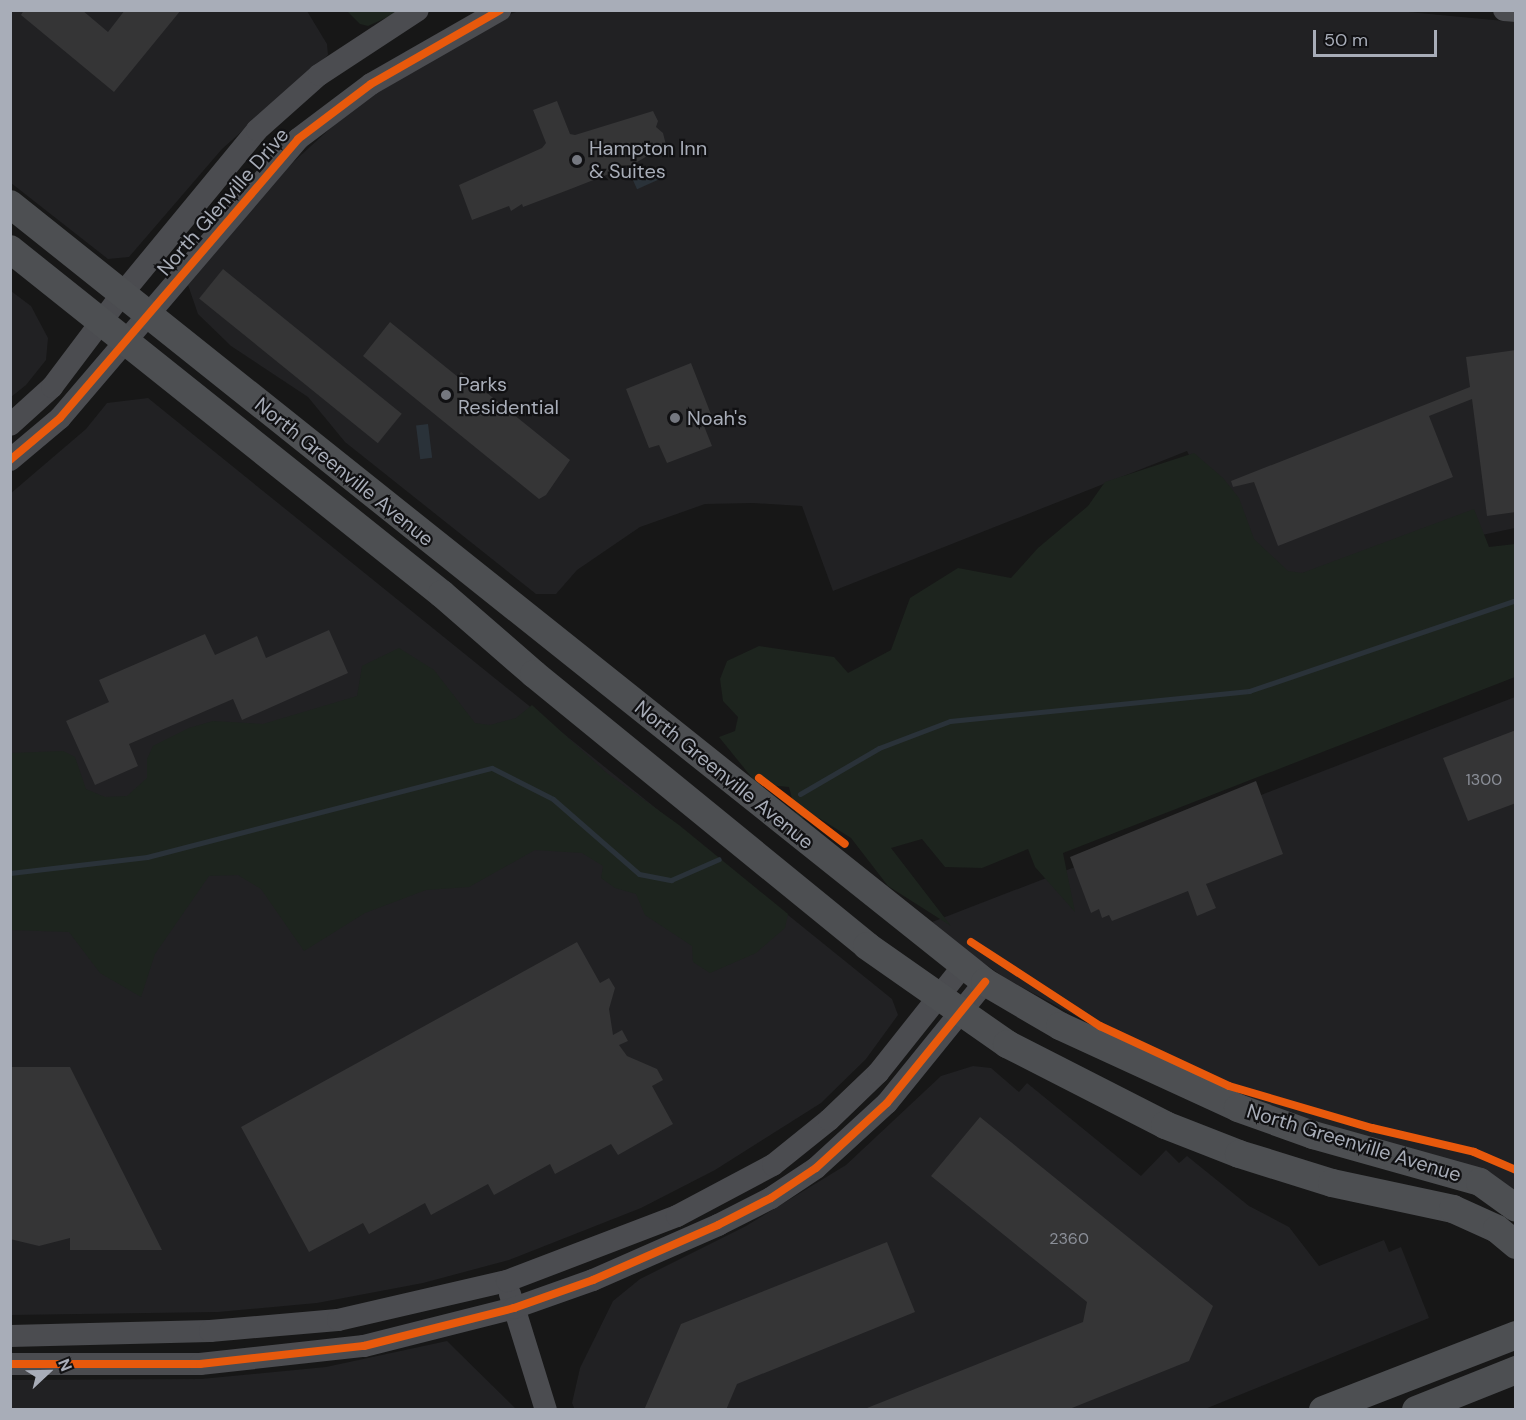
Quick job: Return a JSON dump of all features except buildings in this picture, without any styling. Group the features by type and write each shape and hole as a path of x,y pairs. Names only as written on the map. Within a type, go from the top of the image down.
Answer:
{"main road":[{"name":"North Greenville Avenue","path":"10,204 975,974 1060,1026 1238,1108 1313,1135 1480,1182 1515,1208"},
{"name":"North Greenville Avenue","path":"10,249 126,338 867,946 1007,1044 1166,1125 1239,1154 1332,1183 1453,1209 1497,1229 1515,1245"},
{"path":"1480,1182 1515,1200"},
{"path":"1323,1410 1515,1335"},
{"path":"1416,1410 1515,1370"},
{"path":"1355,1396 1386,1410"}],"street":[{"name":"North Glenville Drive","path":"10,425 52,387 122,294 257,130 319,75 418,10"},
{"name":"North Glenville Drive","path":"10,460 60,418 259,182 315,125 375,81 500,10"},
{"path":"1504,10 1515,11"},
{"path":"10,1336 290,1326 396,1310 507,1281 677,1216 752,1177 829,1120 878,1073 939,998 975,974"},
{"path":"10,1364 200,1364 364,1346 514,1308 654,1255 766,1200 816,1168 851,1138 911,1077 962,1014 975,974"},
{"path":"752,1177 766,1200"},
{"path":"507,1281 546,1410"},
{"path":"290,1326 293,1354"}],"shaded area":[{"path":"1387,10 1515,22 1515,528 1251,584 1187,451 833,591 802,506 753,503 705,504 640,527 577,570 556,594 536,594 345,442 308,397 231,346 198,314 188,285 276,178 359,102 484,24 519,11"},
{"path":"10,11 307,11 327,44 328,55 222,149 129,257 108,259 11,183"},
{"path":"347,11 401,11 368,26 360,24"},
{"path":"655,168 660,179 637,189 632,178"},
{"path":"11,291 31,306 48,338 46,360 26,385 11,397"},
{"path":"148,398 892,999 898,1015 866,1059 821,1103 715,1170 641,1208 509,1260 423,1283 317,1303 218,1312 11,1315 10,494 86,429 107,403"},
{"path":"428,424 432,458 420,459 416,425"},
{"path":"1194,453 1223,478 1239,498 1254,539 1288,571 1302,573 1474,509 1489,547 1515,544 1515,677 1063,853 1075,912 1035,867 1028,849 982,868 945,867 922,839 891,848 951,926 888,886 851,838 819,818 797,818 789,787 757,784 719,737 735,731 738,717 723,701 720,679 727,661 759,646 834,657 848,673 891,650 910,598 958,568 1011,578 1038,548 1088,506 1105,482"},
{"path":"399,648 434,670 475,723 490,725 516,718 532,705 608,774 679,825 788,914 785,928 756,953 710,973 693,962 692,946 645,915 636,894 615,888 601,878 603,866 582,853 535,850 469,887 426,890 365,913 304,951 261,889 238,875 209,876 155,954 141,997 100,973 69,932 11,930 11,753 63,751 75,757 86,789 105,797 127,796 147,778 147,759 153,746 189,728 213,721 263,724 357,696 362,666"},
{"path":"1515,697 1515,1193 1320,1129 1117,1038 1005,978 927,924"},
{"path":"973,1066 991,1068 1019,1092 1027,1083 1141,1176 1166,1150 1179,1163 1187,1156 1249,1206 1289,1227 1319,1266 1384,1240 1389,1252 1401,1247 1429,1318 1205,1409 575,1410 572,1403 580,1368 613,1301 640,1279 746,1226 846,1165 941,1076"},
{"path":"447,1341 516,1409 11,1409 11,1380 201,1379 326,1367"}],"waterway":[{"path":"800,794 879,748 950,721 1249,691 1516,600"},
{"path":"10,873 147,857 492,768 553,799 639,874 671,880 719,859"}],"cycle path":[{"path":"10,460 60,418 298,139 371,84 500,10"},
{"path":"759,778 845,844"},
{"path":"971,942 1100,1026 1229,1086 1372,1128 1474,1152 1516,1170"},
{"path":"10,1364 200,1364 364,1346 514,1308 593,1280 718,1225 771,1198 816,1168 887,1103 985,982"}],"place":[{"name":"Hampton Inn & Suites","path":"577,160"},
{"name":"Parks Residential","path":"446,395"},
{"name":"Noah's","path":"675,418"}]}
